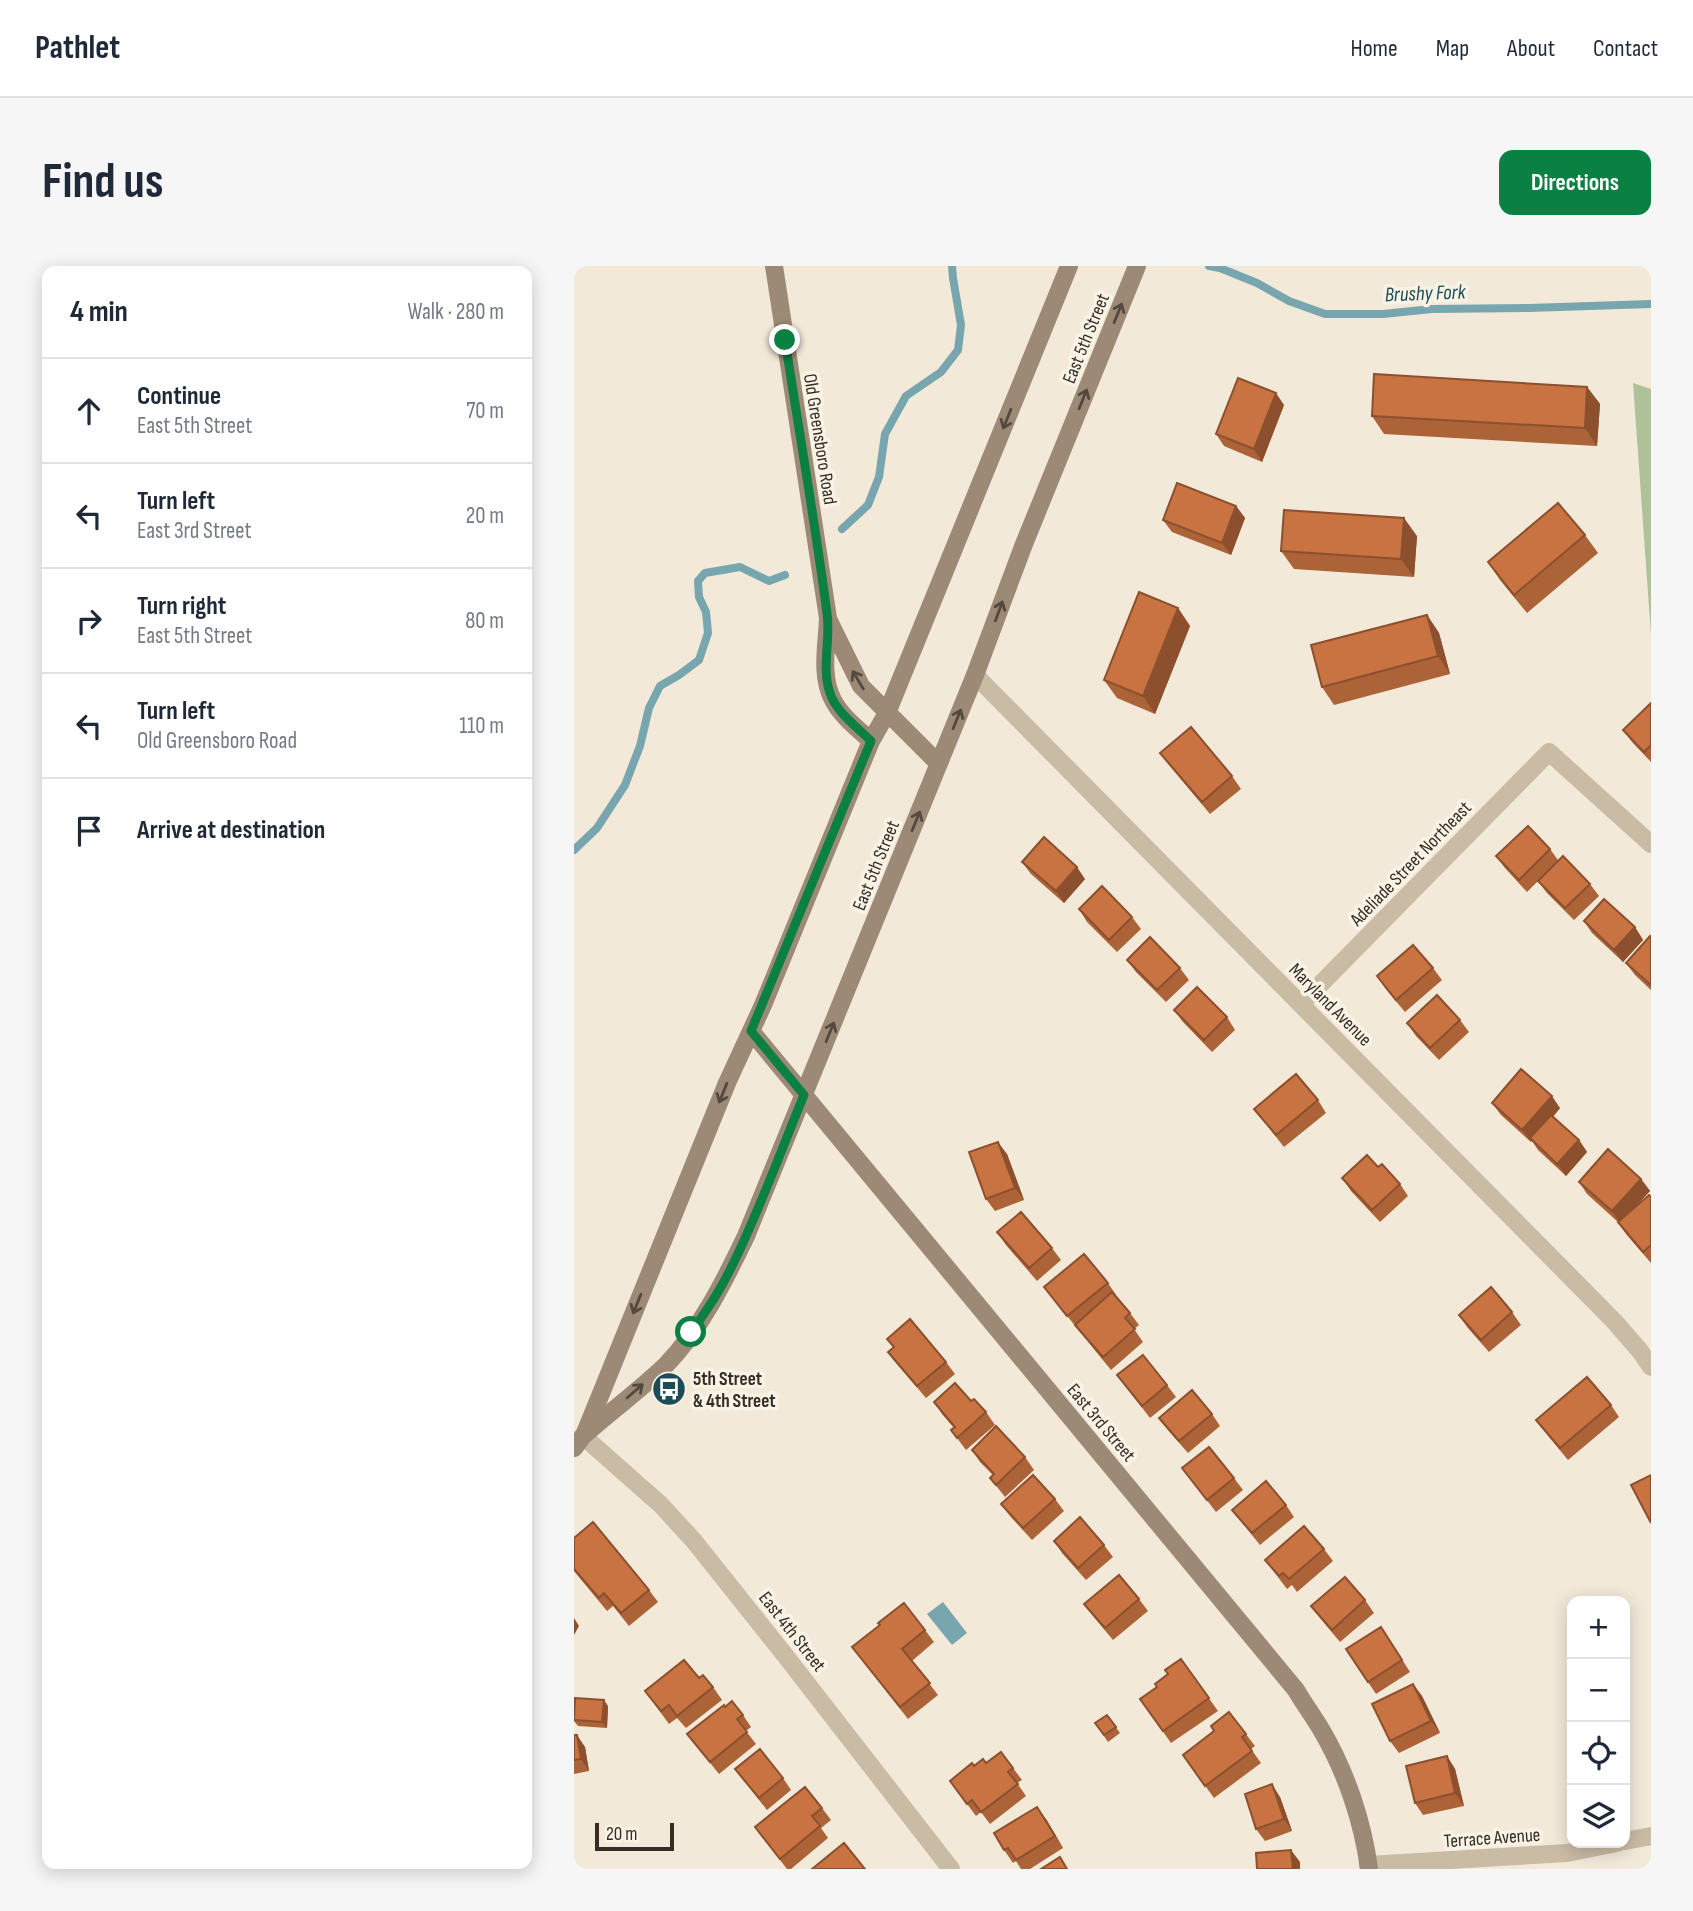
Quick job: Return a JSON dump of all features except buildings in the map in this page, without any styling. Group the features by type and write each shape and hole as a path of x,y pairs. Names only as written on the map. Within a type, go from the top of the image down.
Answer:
{"main road":[{"name":"Old Greensboro Road","path":"774,266 828,618 826,670 830,692 838,708 871,741"},
{"path":"579,1442 871,741 887,713 1069,266"},
{"name":"East 5th Street","path":"579,1442 666,1364 711,1303 730,1270 939,764 1024,544 1137,266"},
{"name":"Old Greensboro Road","path":"828,618 856,679 939,764"},
{"name":"East 3rd Street","path":"751,1031 1296,1690 1322,1732 1343,1775 1358,1819 1368,1867"}],"street":[{"name":"Maryland Avenue","path":"975,674 1614,1321 1651,1367"},
{"name":"Adeliade Street Northeast","path":"1301,1004 1549,752 1651,844"},
{"name":"East 4th Street","path":"579,1442 661,1505 694,1541 951,1869"},
{"path":"1630,1840 1651,1836"},
{"name":"Terrace Avenue","path":"1368,1867 1567,1853 1592,1848"}],"green space":[{"path":"1633,383 1651,389 1651,635"}],"water":[{"path":"943,1602 967,1633 952,1645 927,1614"}],"waterway":[{"path":"842,529 868,505 879,477 885,434 906,396 941,372 958,350 961,325 952,266"},
{"name":"Brushy Fork","path":"1209,266 1257,283 1289,301 1325,314 1651,304"},
{"path":"574,850 597,828 625,785 640,746 649,708 660,686 699,660 708,633 698,581 705,573 740,567 769,581 785,575"}],"place":[{"name":"5th Street & 4th Street","path":"669,1389"}],"route":[{"path":"691,1332 730,1270 804,1095 751,1031 871,741 838,708 827,683 828,618 785,340"}]}
